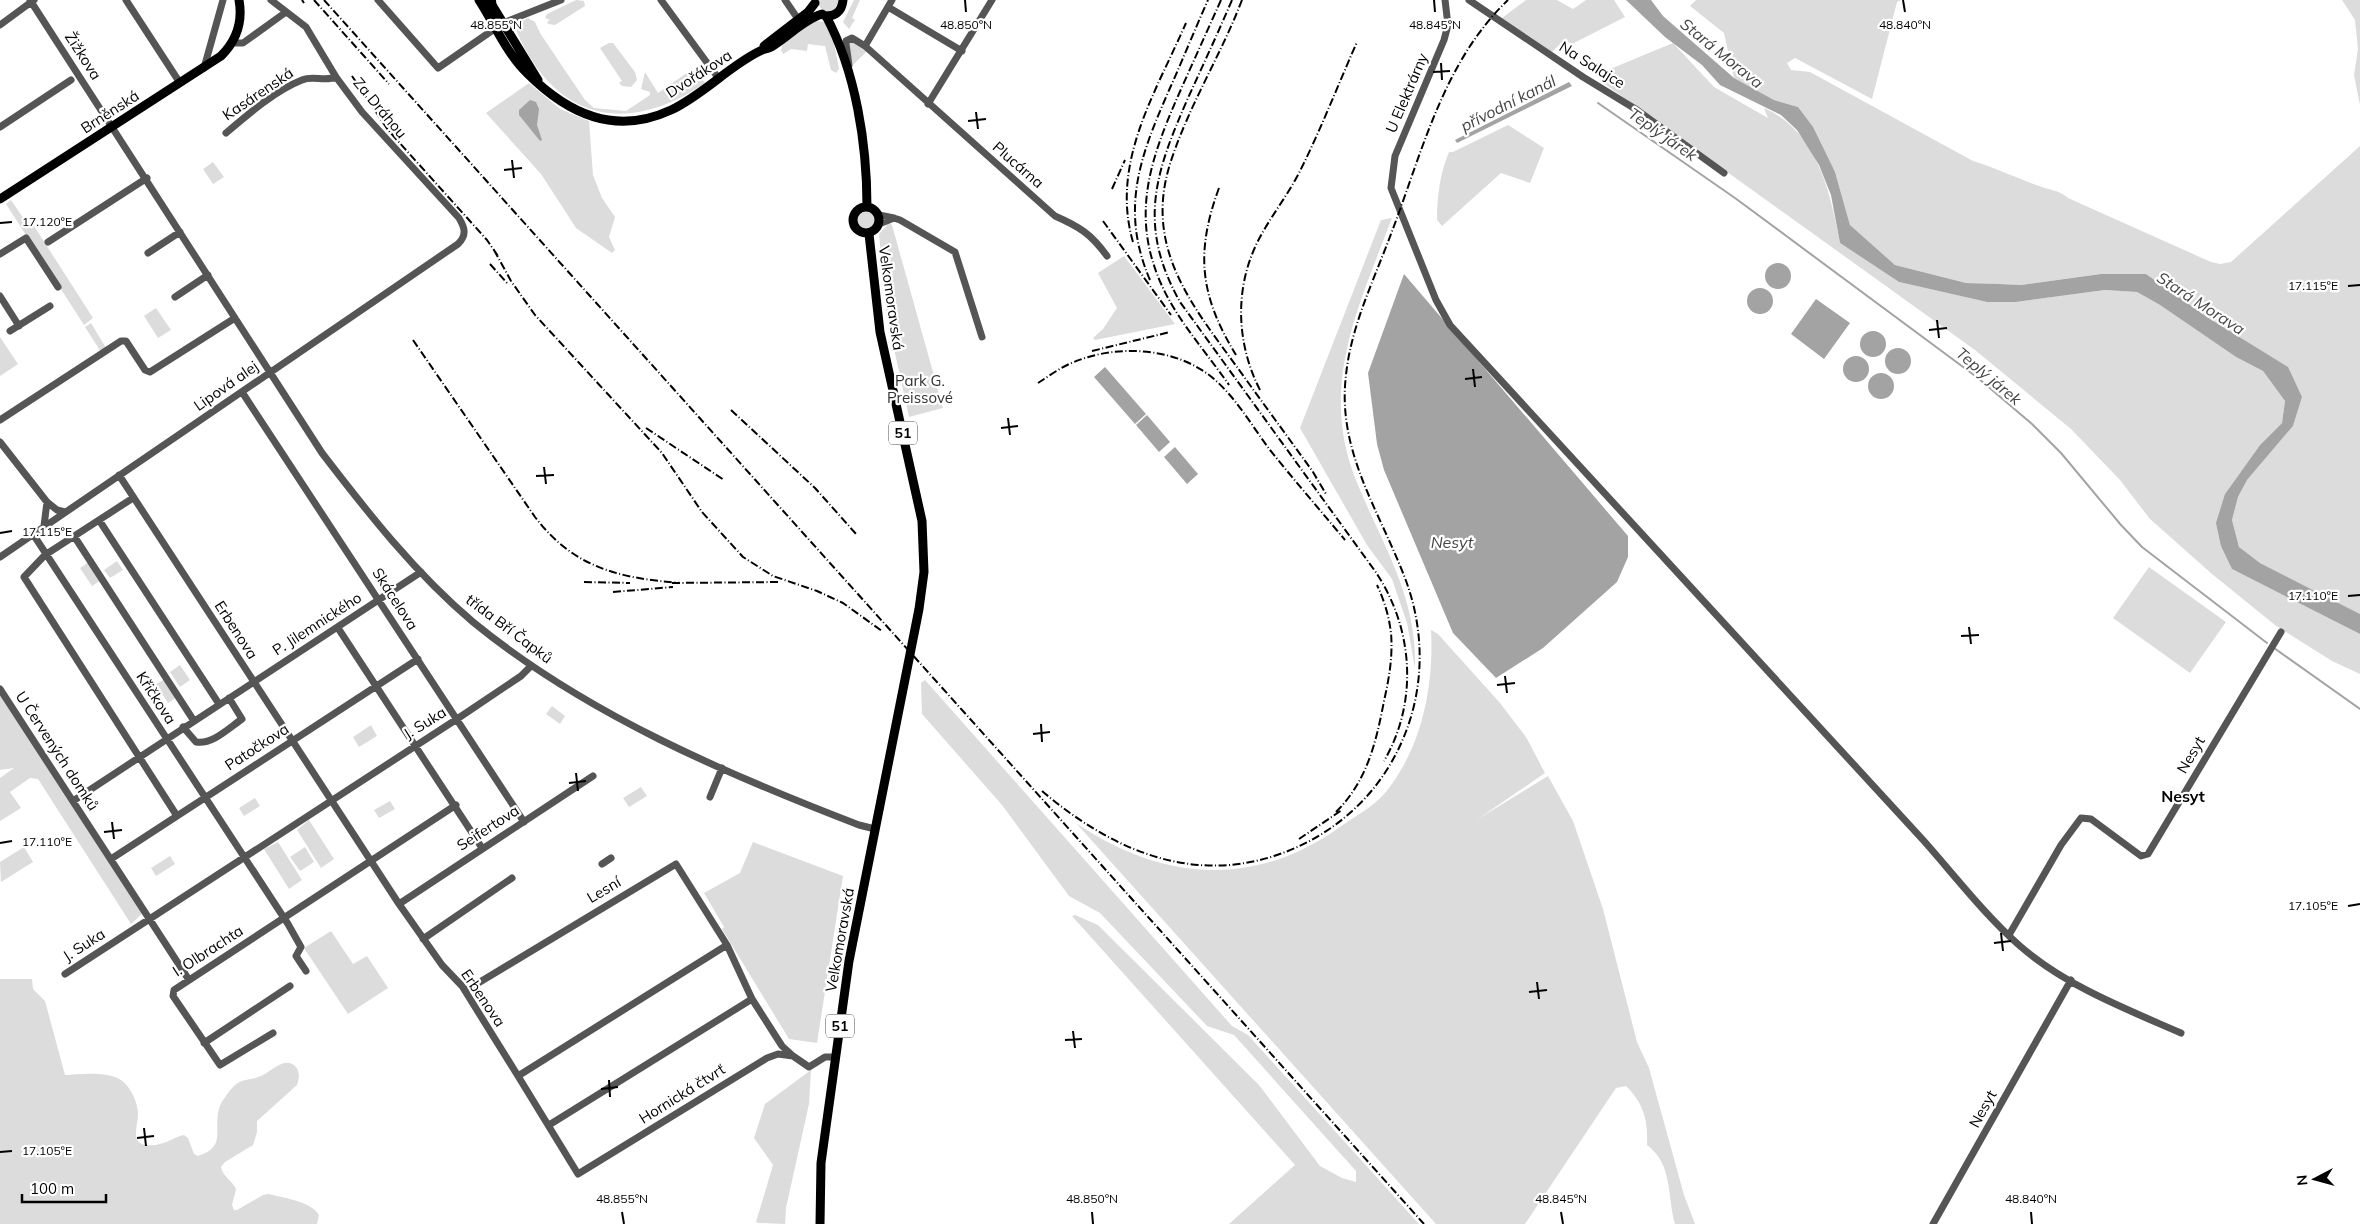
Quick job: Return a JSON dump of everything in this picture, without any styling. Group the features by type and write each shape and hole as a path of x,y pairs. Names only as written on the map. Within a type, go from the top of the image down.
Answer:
{"main road":[{"name":"Brněnská","path":"0,200 221,56 232,43 240,22 239,0"},
{"name":"Dvořákova","path":"479,0 500,25"},
{"name":"Dvořákova","path":"489,0 526,73 541,84 556,99 582,114 596,118 625,121 650,117 671,110 761,50 777,43 812,18 824,15"},
{"path":"844,1 838,13 842,52 863,138 867,172 867,207 874,209 879,219"},
{"name":"Dvořákova","path":"761,50 796,15 815,2"},
{"path":"815,2 824,15 842,52"},
{"path":"824,15 838,13"},
{"name":"Velkomoravská","path":"867,207 856,211 853,220 858,231 868,234 876,230 879,219"},
{"name":"Velkomoravská","path":"820,1224 821,1163 851,946 908,664 924,572 922,521 880,332 868,234"}],"street":[{"path":"126,0 180,84"},
{"path":"204,68 223,0"},
{"name":"Za Dráhou","path":"271,0 310,33 336,77 362,112 459,218 464,228 464,235"},
{"path":"378,0 438,68 500,25 560,0"},
{"path":"662,0 719,79"},
{"path":"786,0 796,15"},
{"path":"847,73 850,67 846,41 852,38 865,46 892,0"},
{"path":"928,104 992,0"},
{"name":"U Elektrárny","path":"1445,0 1448,20 1444,40 1395,156 1391,178 1393,196 1436,300 1450,325 2009,935"},
{"name":"Na Salajce","path":"1469,0 1583,77 1630,105 1724,173"},
{"path":"0,25 32,1"},
{"name":"Žižkova","path":"32,1 180,232"},
{"path":"888,7 962,51"},
{"name":"Brněnská","path":"232,43 243,43 286,12"},
{"name":"Plucárna","path":"865,46 1055,216 1084,230 1095,240 1107,256"},
{"name":"Kasárenská","path":"226,133 249,113 300,81 307,78 331,80 336,77"},
{"path":"0,127 70,80"},
{"path":"48,242 146,178"},
{"path":"879,219 894,218 900,220 954,252 982,337"},
{"path":"148,253 180,232"},
{"name":"třída Bří Čapků","path":"180,232 328,460 359,502 420,572 472,621 531,666 644,731 816,809 875,829"},
{"name":"Lipová alej","path":"0,557 458,244 464,235"},
{"path":"0,254 26,238 58,287"},
{"path":"175,297 208,275"},
{"path":"0,296 19,326"},
{"path":"10,331 50,306"},
{"path":"0,420 123,340 126,341 145,370 152,371 235,318"},
{"name":"Skácelova","path":"242,392 524,822"},
{"path":"0,442 47,502 57,510 65,512"},
{"name":"Erbenova","path":"119,475 399,904 423,939 465,991 518,1076"},
{"path":"133,498 45,555 25,574 26,581 178,816"},
{"path":"44,526 47,502"},
{"path":"99,520 219,704"},
{"name":"Křičkova","path":"33,534 204,799 284,918"},
{"name":"Křičkova","path":"74,536 194,721"},
{"name":"P. Jilemnického","path":"73,801 379,601 420,572"},
{"path":"338,628 456,805 482,848"},
{"name":"Nesyt","path":"2009,935 2076,823 2081,818 2087,817 2141,856 2148,854 2280,632"},
{"name":"Patočkova","path":"111,859 418,659"},
{"name":"J. Suka","path":"64,974 243,856 457,719 521,676 531,666"},
{"name":"U Červených domků","path":"0,689 189,980"},
{"path":"184,727 196,742 207,742 214,738 242,719 229,698"},
{"path":"710,797 722,768"},
{"name":"Seifertova","path":"399,904 593,776"},
{"path":"371,861 456,805"},
{"path":"602,864 611,858"},
{"name":"I. Olbrachta","path":"273,1033 223,1064 216,1062 173,996 174,990 371,861"},
{"name":"Lesní","path":"465,991 676,864 726,945"},
{"path":"423,939 512,878"},
{"path":"284,918 301,947 296,956 306,971"},
{"path":"2009,935 2029,953 2099,996 2181,1033"},
{"path":"518,1076 726,945 752,999 782,1046 809,1067 825,1057 836,1057"},
{"name":"Nesyt","path":"1933,1224 2071,980"},
{"path":"204,1043 290,986"},
{"path":"549,1125 752,999"},
{"path":"782,1046 778,1054 793,1056"},
{"name":"Hornická čtvrť","path":"518,1076 578,1174 767,1058 778,1054"}],"green space":[{"path":"576,0 584,1 585,6 555,25 548,24 547,22 550,20 545,18 547,14"},
{"path":"819,0 838,0 839,3 832,12 824,11 819,6"},
{"path":"854,0 860,0 852,18 855,20 849,29 843,22"},
{"path":"1526,0 1557,0 1573,9 1586,0 1614,0 1625,17 1570,45 1566,38 1552,52 1502,18"},
{"path":"1696,0 1901,0 1897,2 1872,99 1795,58 1787,63 1791,70 1810,72 1973,161 2057,192 2211,262 2220,264 2231,262 2360,146 2360,614 2260,563 2239,547 2232,520 2238,497 2247,480 2293,426 2302,397 2210,319 2146,274 2101,274 2021,285 1966,283 1895,265 1850,225 1835,172 1798,107 1774,100 1734,78 1724,33 1690,6"},
{"path":"2342,0 2360,0 2360,105 2354,75 2358,49 2355,20"},
{"path":"528,18 535,22 540,33 585,100 594,108 626,111 650,95 650,92 641,89 645,72 658,93 691,70 697,72 705,83 676,100 647,110 621,114 595,110 572,101 550,84 532,60 516,30 517,24"},
{"path":"815,21 824,22 832,33 839,69 836,73 831,70 825,46 808,44 807,51 791,49 783,54 781,50 783,43"},
{"path":"852,41 867,51 853,65 848,42"},
{"path":"613,43 635,72 637,80 631,87 622,86 619,83 622,81 600,48"},
{"path":"1673,43 1714,87 1768,118 1764,108 1782,118 1797,131 1809,147 1826,183 1840,243 1899,282 1987,302 2016,302 2105,290 2137,292 2160,305 2236,357 2263,371 2285,401 2282,423 2260,445 2225,494 2232,569 2360,634 2360,674 2332,661 2275,625 2212,574 2150,519 2120,480 2071,429 1975,350 1602,82 1598,74"},
{"path":"529,83 560,109 589,121 593,175 602,198 615,217 609,237 615,250 612,253 576,228 541,174 486,113"},
{"path":"1508,125 1544,148 1530,183 1501,173 1442,226 1437,220 1438,193 1443,168 1449,152 1453,152"},
{"path":"213,162 224,177 213,184 203,169"},
{"path":"11,200 30,228 34,226 93,318 84,325 6,204"},
{"path":"866,210 873,213 876,220 873,227 866,230 859,227 856,220 859,213"},
{"path":"1392,218 1355,317 1347,349 1342,382 1341,415 1346,450 1358,485 1388,552 1405,596 1411,618 1415,668 1407,623 1392,579 1367,545 1300,428 1381,220"},
{"name":"Park G. Preissové","path":"889,223 892,225 943,408 909,417 887,317 879,234"},
{"path":"1124,256 1175,324 1095,340 1093,338 1103,329 1117,308 1098,273"},
{"path":"156,308 171,330 158,338 144,316"},
{"path":"91,323 106,348 101,352 85,327"},
{"path":"0,337 18,364 0,376"},
{"path":"117,561 123,570 110,578 104,570"},
{"path":"89,562 101,580 92,586 80,568"},
{"path":"2149,567 2226,622 2190,673 2113,618"},
{"path":"1431,630 1438,634 1500,703 1526,737 1545,773 1478,819 1548,776 1573,821 1603,909 1637,1042 1649,1068 1684,1195 1695,1224 1675,1224 1665,1171 1661,1161 1647,1145 1647,1128 1644,1113 1637,1099 1626,1086 1616,1088 1525,1224 1436,1224 1076,823 1108,842 1141,857 1174,866 1208,870 1241,868 1274,861 1307,847 1375,803 1398,775 1417,736 1423,716 1430,673"},
{"path":"180,665 190,680 180,687 170,672"},
{"path":"165,679 177,697 168,703 156,684"},
{"path":"925,680 1232,1026 1248,1035 1419,1224 1229,1224 1295,1165 1072,916 1075,915 1098,925 1259,1085 1320,1166 1342,1178 1356,1182 1356,1171 1234,1035 1207,1026 1100,913 1069,896 1002,805 922,714 921,683"},
{"path":"0,692 144,912 131,924 38,779 30,778 10,792 21,808 0,821 0,778 14,768 0,770"},
{"path":"552,706 565,716 560,724 546,714"},
{"path":"371,725 377,736 359,747 353,737"},
{"path":"641,787 647,796 629,807 623,798"},
{"path":"255,798 260,806 244,816 239,808"},
{"path":"390,801 395,809 379,818 374,810"},
{"path":"309,820 334,859 321,868 297,830"},
{"path":"278,842 302,880 289,889 264,849"},
{"path":"753,842 843,876 817,1043 789,1039 722,929 724,927 704,893 740,873"},
{"path":"24,847 33,862 1,882 0,862"},
{"path":"305,847 314,862 300,871 290,857"},
{"path":"170,856 175,864 156,876 151,868"},
{"path":"331,931 353,964 367,956 388,988 348,1014 304,948"},
{"path":"0,979 32,979 33,989 45,1001 65,1075 109,1075 121,1080 128,1087 138,1110 137,1140 146,1145 159,1144 184,1135 188,1138 194,1154 198,1156 207,1152 216,1143 220,1106 236,1084 263,1075 282,1064 287,1063 296,1067 299,1076 297,1085 257,1121 257,1132 253,1145 225,1162 221,1167 236,1189 232,1205 234,1210 263,1195 269,1194 310,1206 319,1215 317,1224 0,1224"},
{"path":"811,1070 809,1104 786,1208 785,1224 756,1222 773,1165 754,1138 765,1104"}],"water":[{"path":"1626,0 1651,0 1663,16 1734,78 1774,100 1798,107 1813,127 1835,172 1850,225 1895,265 1966,283 2021,285 2101,274 2146,274 2210,319 2288,367 2302,397 2293,426 2247,480 2238,497 2232,520 2239,547 2260,563 2360,614 2360,634 2232,569 2221,546 2216,523 2225,494 2260,445 2282,423 2285,401 2263,371 2236,357 2160,305 2137,292 2105,290 2016,302 1987,302 1899,282 1840,243 1831,195 1819,165 1797,130 1781,115 1720,85 1702,65 1665,37"},
{"path":"1569,82 1572,86 1457,143 1455,140"},
{"path":"530,100 536,102 539,109 537,125 542,140 540,141 519,115 519,110"},
{"path":"1778,263 1787,267 1791,276 1787,285 1778,289 1769,285 1765,276 1769,267"},
{"path":"1404,274 1628,536 1628,557 1617,582 1543,648 1496,678 1453,633 1384,470 1377,444 1368,373"},
{"path":"1760,288 1769,292 1773,301 1769,310 1760,314 1751,310 1747,301 1751,292"},
{"path":"1816,299 1850,323 1824,359 1791,334"},
{"path":"1873,331 1882,335 1886,344 1882,353 1873,357 1864,353 1860,344 1864,335"},
{"path":"1898,348 1907,352 1911,361 1907,370 1898,374 1889,370 1885,361 1889,352"},
{"path":"1856,356 1865,360 1869,369 1865,378 1856,382 1847,378 1843,369 1847,360"},
{"path":"1105,367 1146,414 1135,424 1094,377"},
{"path":"1881,373 1890,377 1894,386 1890,395 1881,399 1872,395 1868,386 1872,377"},
{"path":"1147,415 1170,442 1159,452 1136,425"},
{"path":"1175,447 1198,474 1187,484 1164,457"}],"waterway":[{"name":"Teplý járek","path":"1598,103 1735,198 1978,378 2032,424 2061,453 2121,525 2142,547 2267,643"},
{"name":"Teplý járek","path":"2274,648 2360,709"}],"railway":[{"path":"314,0 389,84"},
{"path":"324,0 1424,1224"},
{"path":"1150,280 1141,254 1136,229 1135,205 1138,182 1150,136 1208,0"},
{"path":"1221,0 1160,140 1147,191 1146,217 1148,243 1155,270 1168,298 1189,332 1229,385"},
{"path":"1232,0 1176,125 1167,151 1156,199 1155,223 1158,248 1180,302 1375,571 1388,593 1404,640 1407,664 1407,689 1403,714 1395,738 1384,761"},
{"path":"1242,0 1177,143 1170,164 1164,194 1163,222 1168,248 1176,273 1189,297 1220,344 1313,472 1326,494"},
{"path":"1042,791 1094,829 1121,844 1150,855 1180,863 1210,866 1242,864 1291,850 1324,833 1366,797 1388,768 1410,721 1416,697 1419,672 1417,622 1403,573 1371,501 1353,453 1347,428 1345,402 1346,375 1353,339 1364,303 1437,110 1467,51 1508,0"},
{"path":"1133,242 1127,213 1127,184 1132,156 1150,102 1186,23"},
{"path":"1260,390 1246,353 1243,334 1241,315 1245,276 1259,239 1308,155 1357,42"},
{"path":"352,76 388,130 487,240 498,256"},
{"path":"1112,189 1125,160"},
{"path":"1219,188 1206,233 1205,274 1208,293 1215,313 1236,355"},
{"path":"1103,221 1171,315"},
{"path":"494,250 511,281 535,315 662,453 702,512 743,557 773,576 817,591 843,603 882,631"},
{"path":"490,264 507,283"},
{"path":"1092,351 1170,332"},
{"path":"413,340 535,517 550,534 582,559 599,567 637,578 680,583"},
{"path":"1038,383 1069,364 1091,356 1127,351 1165,355 1183,360 1199,368 1214,379 1230,395 1270,450 1345,540"},
{"path":"731,410 815,488 857,535"},
{"path":"646,428 724,480"},
{"path":"584,582 630,583"},
{"path":"672,583 780,582"},
{"path":"1336,812 1347,800 1369,761 1387,684 1391,659 1391,633 1386,608 1377,585"},
{"path":"613,592 673,587"},
{"path":"1299,839 1342,810"}],"district":[{"name":"Nesyt","path":"2183,796"}],"water label":[{"name":"Stará Morava","path":"1722,53"},
{"name":"přívodní kanál","path":"1508,103"},
{"name":"Stará Morava","path":"2201,303"}]}
